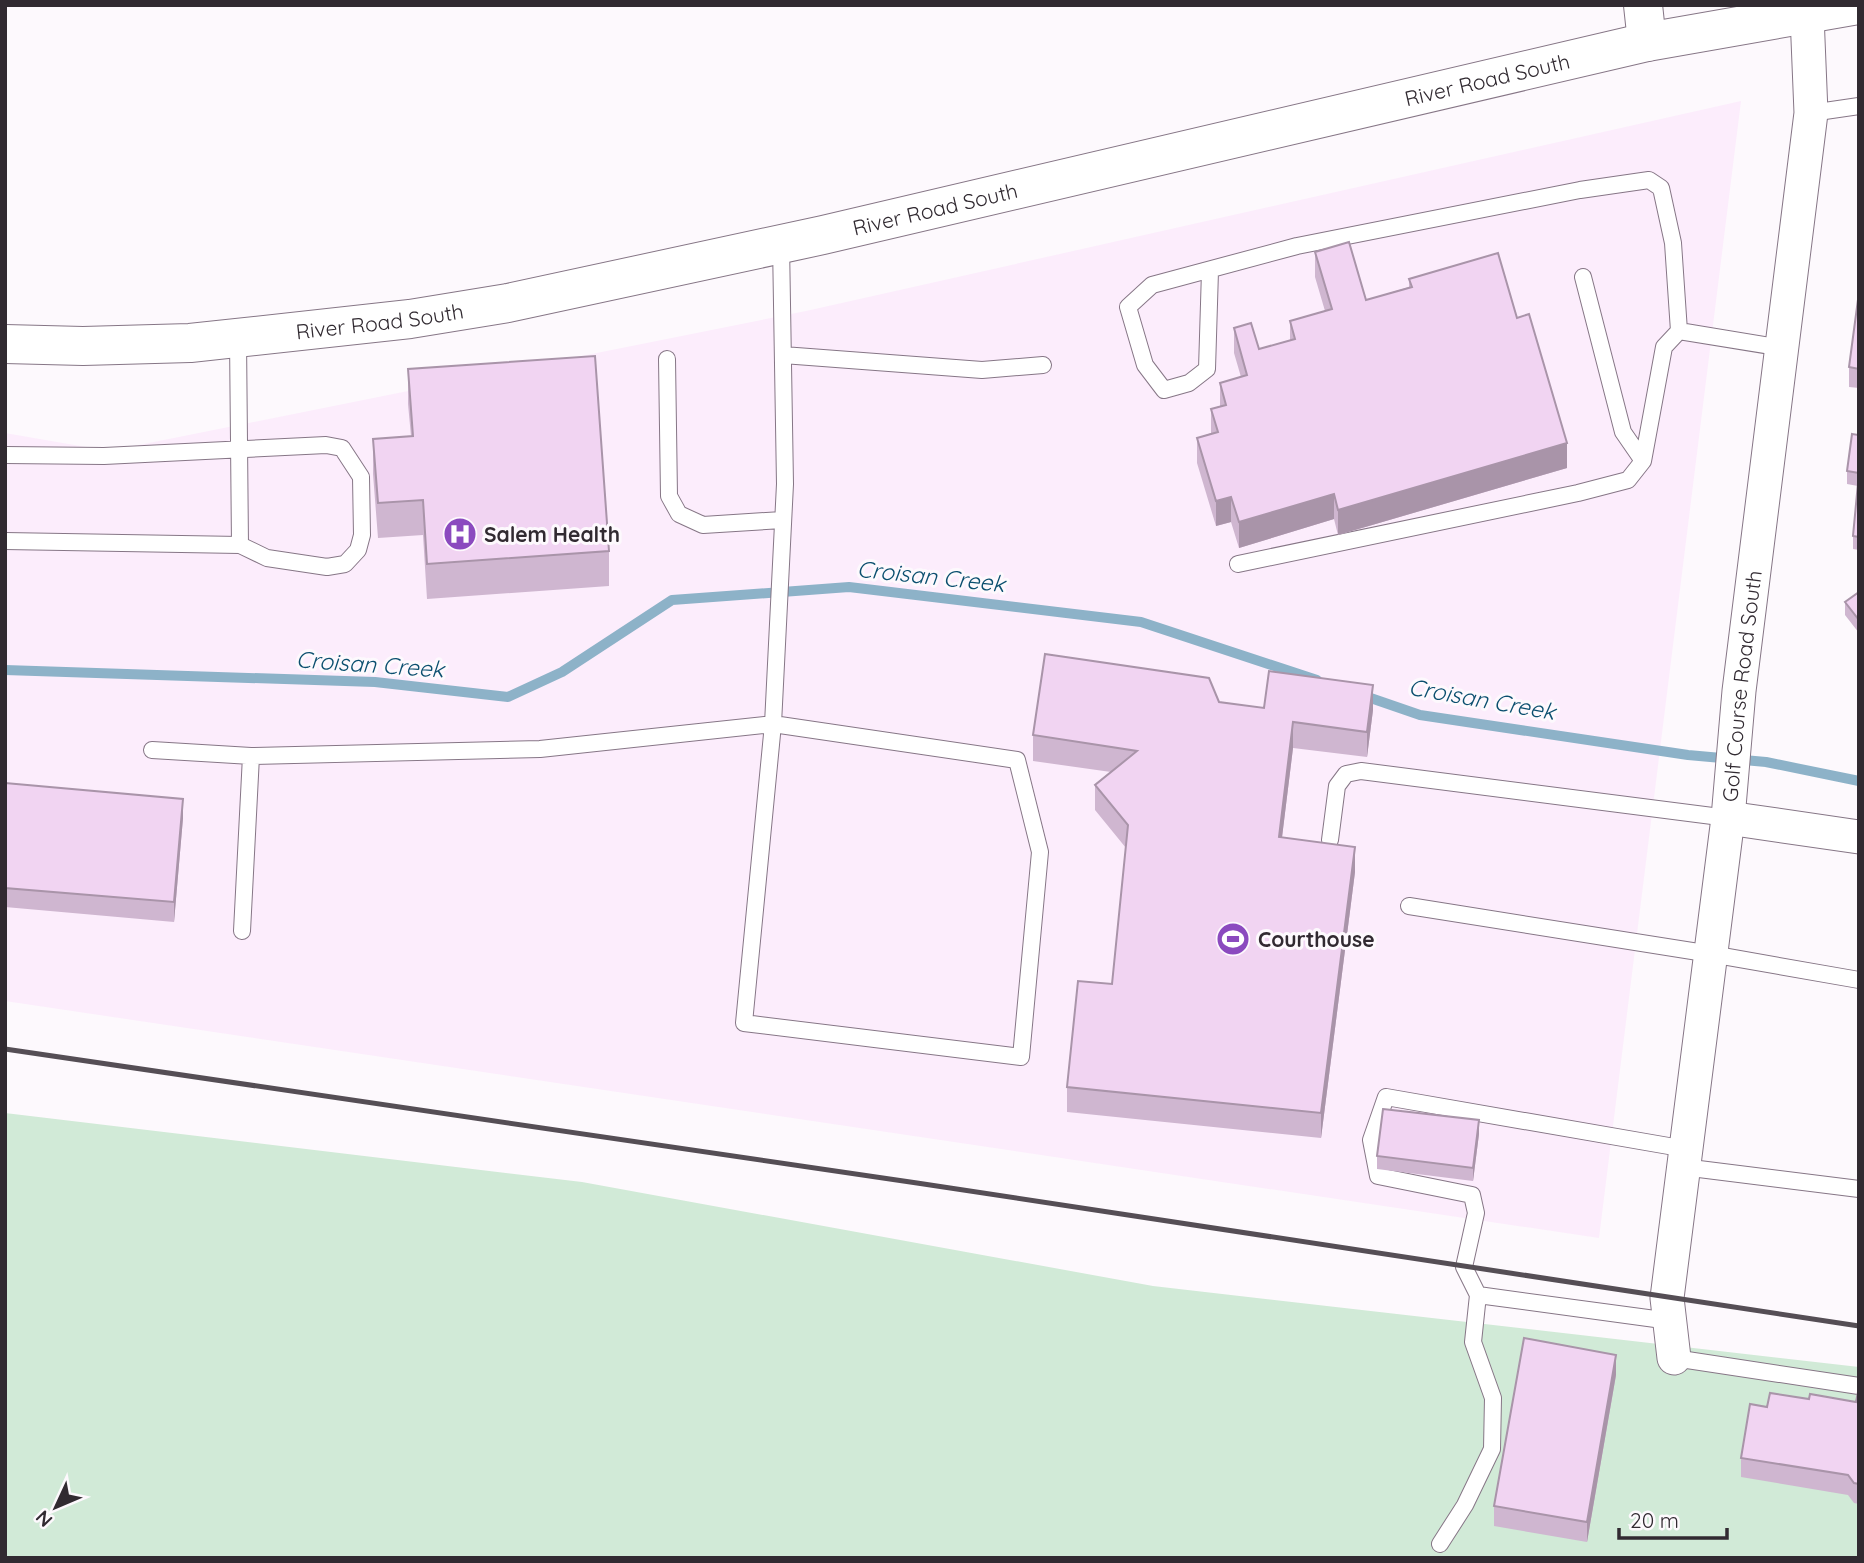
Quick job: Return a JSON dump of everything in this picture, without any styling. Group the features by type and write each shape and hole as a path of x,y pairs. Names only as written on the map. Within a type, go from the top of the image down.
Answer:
{"main road":[{"name":"River Road South","path":"5,344 83,346 190,343 410,319 508,303 781,244 1645,24 1807,15 1857,5"}],"street":[{"name":"Golf Course Road South","path":"1674,1358 1667,1298 1728,818 1739,691 1811,113 1807,15"},
{"path":"1728,818 1859,837"}],"lane":[{"path":"1811,113 1859,106"},
{"path":"1210,271 1207,369 1189,383 1164,390 1146,365 1128,307 1152,285 1297,246 1580,190 1649,180 1661,188 1673,243 1679,331 1664,347 1643,461 1628,480 1578,493 1238,564"},
{"path":"152,750 251,755 540,749 773,724 1017,760 1040,852 1021,1057 744,1023 773,724 783,552 785,484 781,244"},
{"path":"1583,277 1623,432 1643,461"},
{"path":"1679,331 1783,348"},
{"path":"238,338 240,545"},
{"path":"783,355 982,370 1043,365"},
{"path":"667,359 669,496 679,514 703,525 782,520"},
{"path":"5,455 104,456 326,445 342,448 361,477 362,535 358,550 345,564 327,567 267,558 240,545 5,541"},
{"path":"242,931 251,755"},
{"path":"1330,840 1337,786 1346,774 1362,771 1728,818"},
{"path":"1409,906 1859,980"},
{"path":"1440,1544 1465,1505 1492,1449 1493,1398 1473,1342 1478,1296 1464,1267 1476,1213 1472,1195 1378,1176 1371,1140 1386,1097 1685,1158 1859,1189"},
{"path":"1478,1296 1670,1321"},
{"path":"1674,1358 1859,1386"}],"shaded area":[{"path":"1741,101 1599,1238 5,1001 5,433 109,451 806,311"}],"green space":[{"path":"5,1113 582,1182 1153,1286 1859,1367 1859,1558 5,1558"}],"building":[{"path":"1349,242 1366,300 1412,287 1409,279 1498,253 1517,318 1529,314 1567,443 1338,510 1334,494 1239,522 1231,497 1216,501 1197,438 1218,432 1211,409 1226,405 1220,383 1247,375 1234,328 1251,323 1259,349 1295,339 1290,321 1332,309 1315,252"},
{"path":"1859,292 1859,369 1849,367"},
{"path":"595,356 609,551 427,564 423,500 378,503 373,439 413,436 408,369"},
{"path":"1852,434 1859,435 1859,473 1847,471"},
{"path":"1859,483 1859,537 1853,536"},
{"path":"1859,592 1859,620 1845,602"},
{"name":"Courthouse","path":"1045,654 1209,678 1219,702 1264,708 1269,671 1373,685 1367,732 1293,722 1279,837 1355,847 1321,1113 1067,1087 1078,981 1112,984 1128,825 1095,785 1137,751 1033,735"},
{"path":"5,783 183,799 174,902 5,888"},
{"path":"1383,1109 1479,1120 1473,1168 1377,1156"},
{"path":"1524,1338 1616,1355 1587,1522 1494,1506"},
{"path":"1858,1392 1859,1484 1854,1483 1848,1475 1741,1458 1750,1404 1767,1407 1770,1393 1809,1399 1810,1394 1856,1402"}],"waterway":[{"name":"Croisan Creek","path":"5,670 375,682 508,697 562,672 672,600 849,587 1141,622 1317,680"},
{"name":"Croisan Creek","path":"1359,694 1420,715 1688,755 1766,762 1859,781"}],"railway":[{"path":"5,1049 917,1183 1859,1326"}],"place":[{"name":"Salem Health","path":"460,534"},
{"name":"Courthouse","path":"1233,939"}]}
